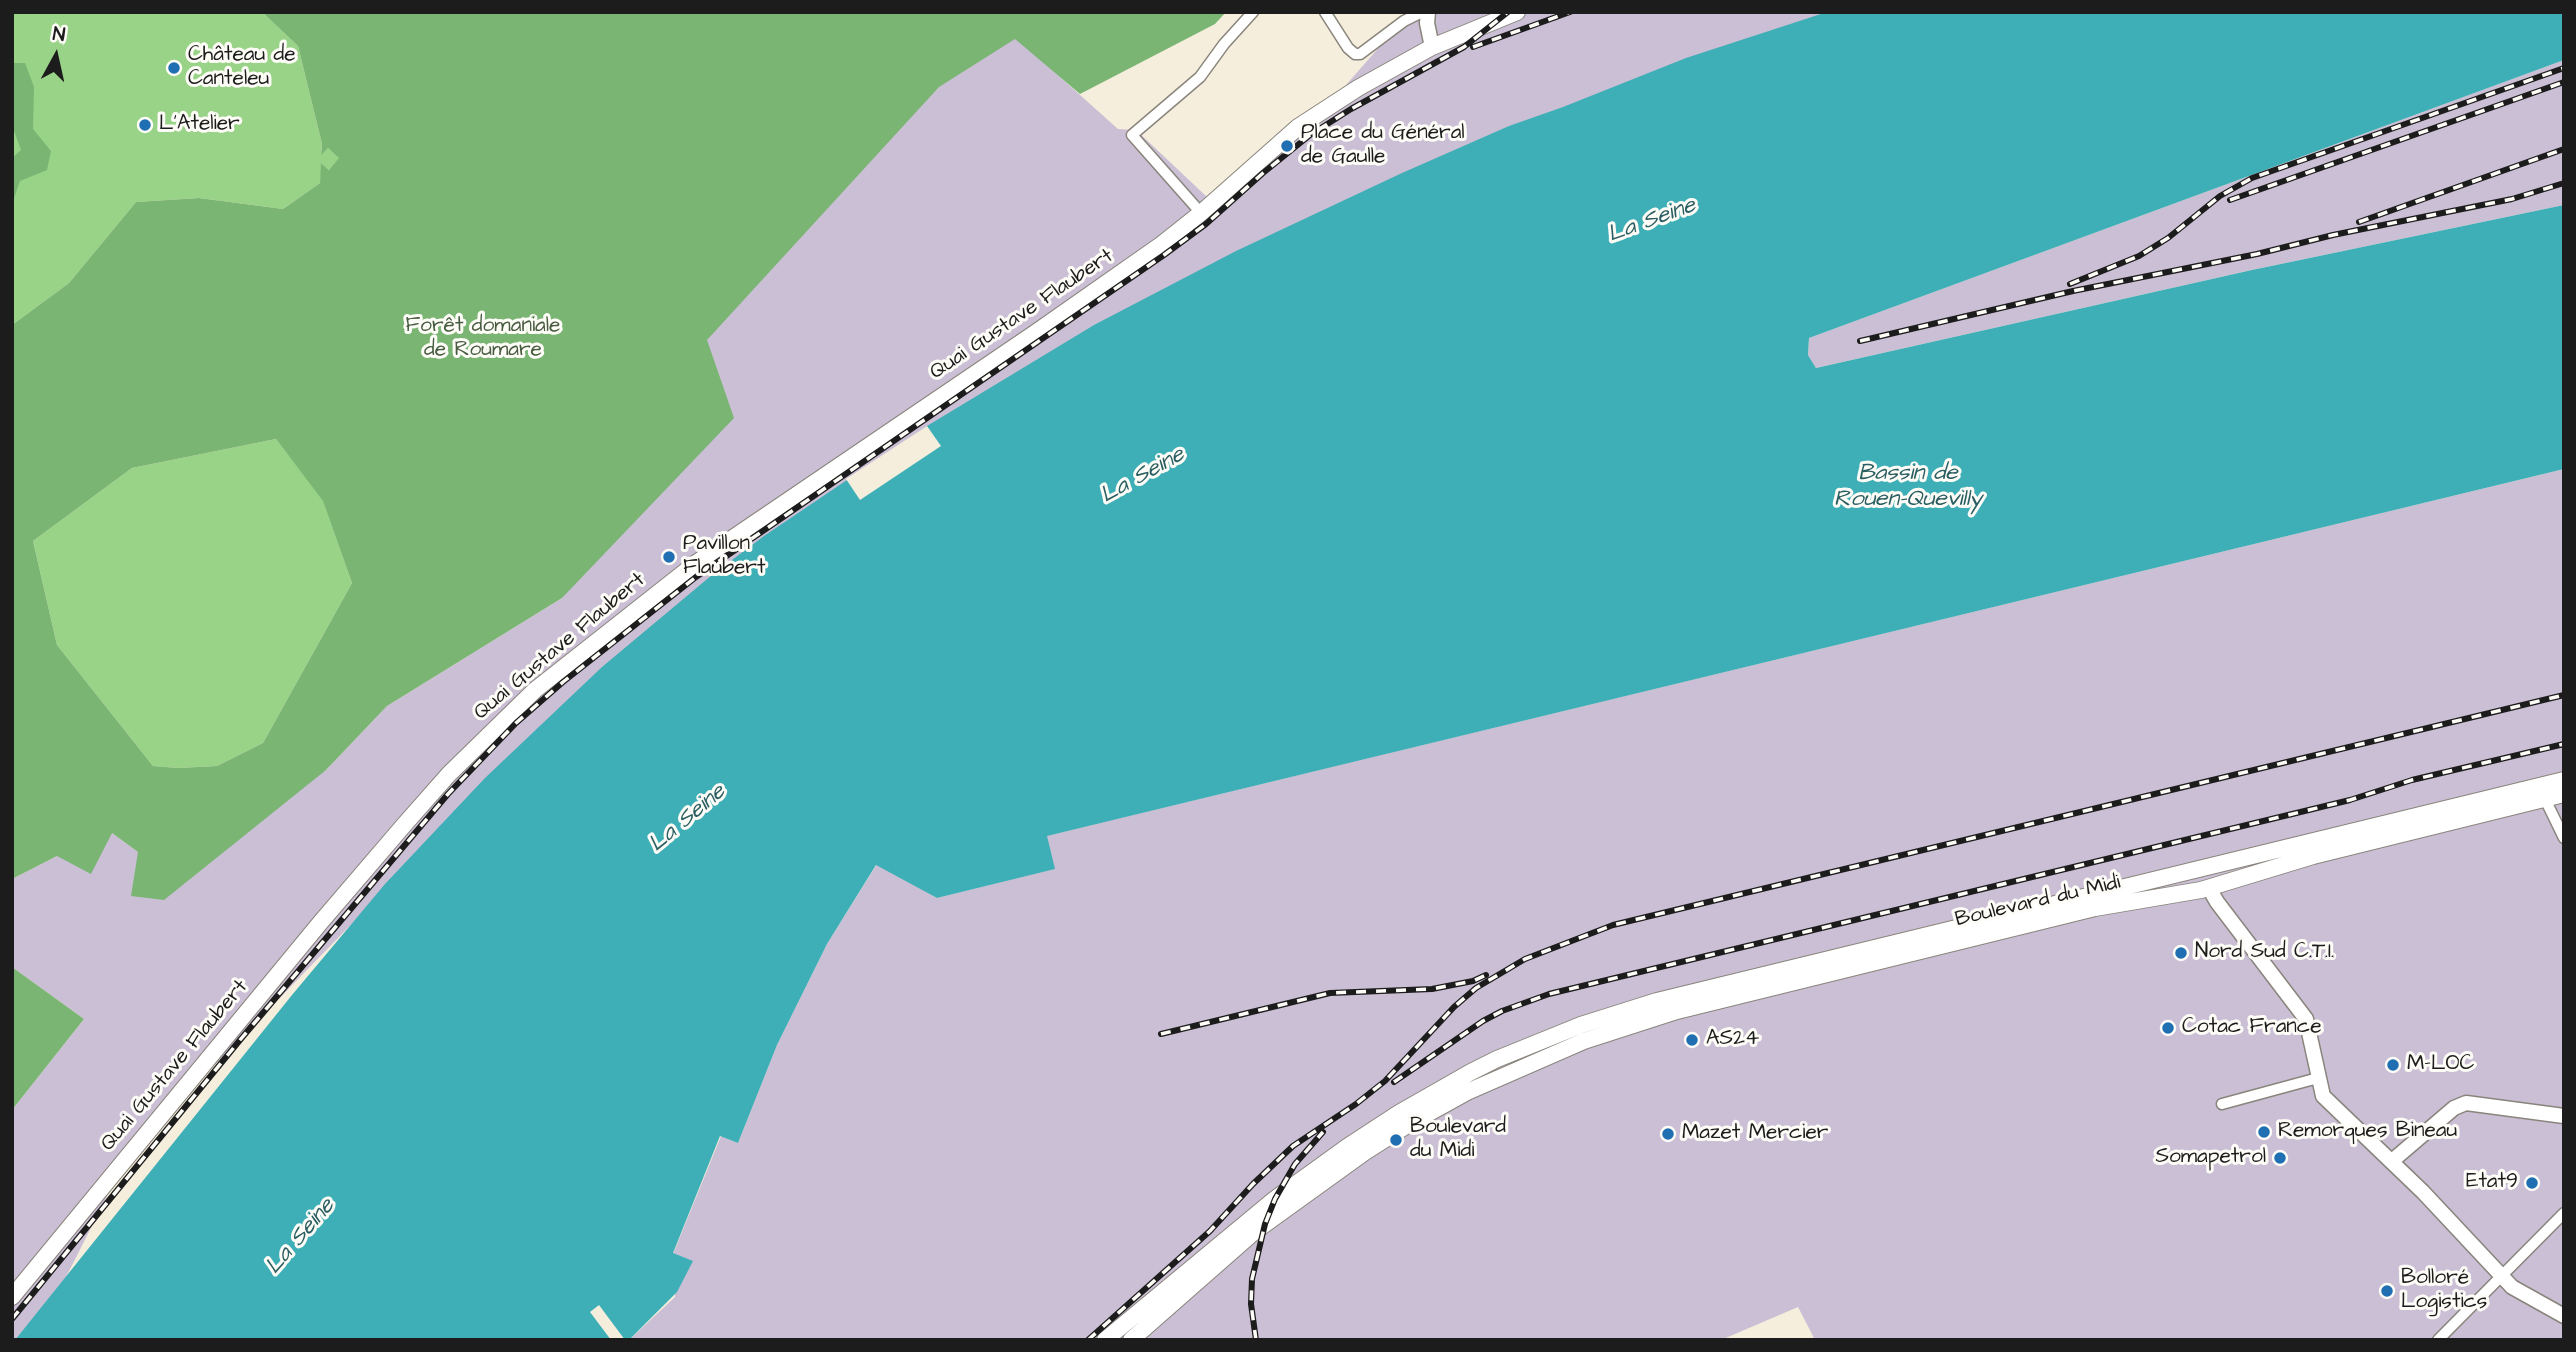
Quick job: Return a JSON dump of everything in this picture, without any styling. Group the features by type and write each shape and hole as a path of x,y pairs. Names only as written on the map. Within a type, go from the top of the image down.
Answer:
{"main road":[{"name":"Quai Gustave Flaubert","path":"12,1297 395,835 449,774 535,690 696,563 1046,326 1162,244 1298,127 1359,88 1432,47 1517,12"},
{"name":"Boulevard du Midi","path":"1105,1340 1256,1214 1315,1169 1399,1113 1497,1059 1581,1025 1626,1009 2204,878 2313,856 2542,792 2564,780"},
{"name":"Boulevard du Midi","path":"1497,1059 1525,1061 1689,1008 2095,908 2204,878 2326,838 2542,792 2564,794"},
{"name":"Boulevard du Midi","path":"1131,1340 1254,1232 1324,1180 1434,1110 1525,1061 1602,1025 1626,1009"}],"street":[{"path":"1201,213 1132,135 1200,77 1224,44 1253,12"},
{"path":"1325,12 1348,48 1355,54 1360,54 1405,21 1425,12 1432,47"},
{"path":"2542,792 2564,838"},
{"path":"2204,878 2220,905 2301,1011 2309,1027 2320,1090 2328,1102 2392,1161 2501,1276 2527,1297 2564,1316"},
{"path":"2222,1104 2317,1074"},
{"path":"2392,1161 2454,1108 2466,1103 2564,1116"},
{"path":"2438,1340 2564,1213"}],"shaded area":[{"path":"1410,12 1911,12 477,795 129,1153 62,1285 15,1340 12,1340 12,1110 84,1019 12,967 12,879 112,833 138,852 326,770 387,706 562,598 700,345 873,158 890,112 1012,29 1032,52 1118,129 1136,130 1207,197 1325,109"},
{"path":"2564,60 2564,205 2252,270 1816,368 1808,355 1809,338"},
{"path":"2564,469 2564,1340 1815,1340 1798,1307 1721,1340 629,1340 675,1297 673,1254 721,1136 738,1143 777,1045 827,944 877,864 937,898 1054,869 1046,836"}],"green space":[{"path":"12,12 262,12 298,46 322,144 321,154 328,148 340,158 329,170 322,164 320,183 283,209 199,198 136,202 69,283 12,325"},
{"name":"Forêt domaniale de Roumare","path":"262,12 1226,12 1215,24 1080,94 1015,39 939,87 707,340 734,418 562,598 387,706 326,770 164,900 131,896 138,852 112,833 91,874 57,856 12,879 12,325 69,283 136,202 199,198 283,209 320,183 321,163 329,170 339,158 328,148 321,155 322,144 298,46","holes":["276,439 323,501 352,583 263,743 217,766 153,766 57,645 33,541 132,468"]},
{"path":"12,63 25,63 34,87 33,129 51,151 47,170 20,181 12,204 12,158 21,150 12,125"},
{"path":"276,439 323,500 352,583 263,743 217,766 153,766 57,645 33,541 132,468"},
{"path":"12,967 84,1019 12,1110"}],"water":[{"path":"1827,12 2564,12 2564,60 1809,338 1808,355 1816,368 2252,270 2564,205 2564,469 1047,836 1055,869 937,898 876,865 827,944 777,1045 738,1143 720,1136 673,1253 693,1261 677,1292 629,1340 625,1340 599,1305 590,1312 611,1340 15,1340 292,995 385,884 485,778 602,667 712,575 764,536 927,426 1094,325 1236,251 1509,126 1686,58"}],"pier":[{"path":"927,426 941,446 860,500 846,479"}],"railway":[{"path":"12,1319 240,1040 448,794 516,723 563,682 696,577 1164,255 1206,224 1310,135 1351,109 1464,47 1508,12"},
{"path":"1473,47 1570,12"},
{"path":"2070,284 2139,256 2168,238 2220,196 2252,178 2564,68"},
{"path":"2230,200 2564,82"},
{"path":"2359,222 2564,149"},
{"path":"1860,341 2073,291 2512,199 2564,183"},
{"path":"1088,1340 1210,1231 1293,1146 1385,1081 1454,1007 1476,988 1525,959 1613,925 2564,695"},
{"path":"1394,1082 1483,1021 1549,994 2350,800 2412,780 2564,744"},
{"path":"1161,1034 1330,993 1432,989 1473,981 1486,975"},
{"path":"1256,1340 1251,1304 1252,1279 1265,1224 1275,1199 1295,1164 1323,1132"}],"place":[{"name":"Château de Canteleu","path":"174,68"},
{"name":"L'Atelier","path":"145,125"},
{"name":"Place du Général de Gaulle","path":"1287,146"},
{"name":"Pavillon Flaubert","path":"669,557"},
{"name":"Nord Sud C.T.I.","path":"2181,953"},
{"name":"Cotac France","path":"2168,1028"},
{"name":"AS24","path":"1692,1040"},
{"name":"M-LOC","path":"2393,1065"},
{"name":"Remorques Bineau","path":"2264,1132"},
{"name":"Mazet Mercier","path":"1668,1134"},
{"name":"Boulevard du Midi","path":"1396,1140"},
{"name":"Somapetrol","path":"2280,1158"},
{"name":"Etat9","path":"2532,1183"},
{"name":"Bolloré Logistics","path":"2387,1291"}],"water label":[{"name":"La Seine","path":"1652,221"},
{"name":"La Seine","path":"1143,476"},
{"name":"Bassin de Rouen-Quevilly","path":"1908,487"},
{"name":"La Seine","path":"688,819"},
{"name":"La Seine","path":"301,1237"}]}
